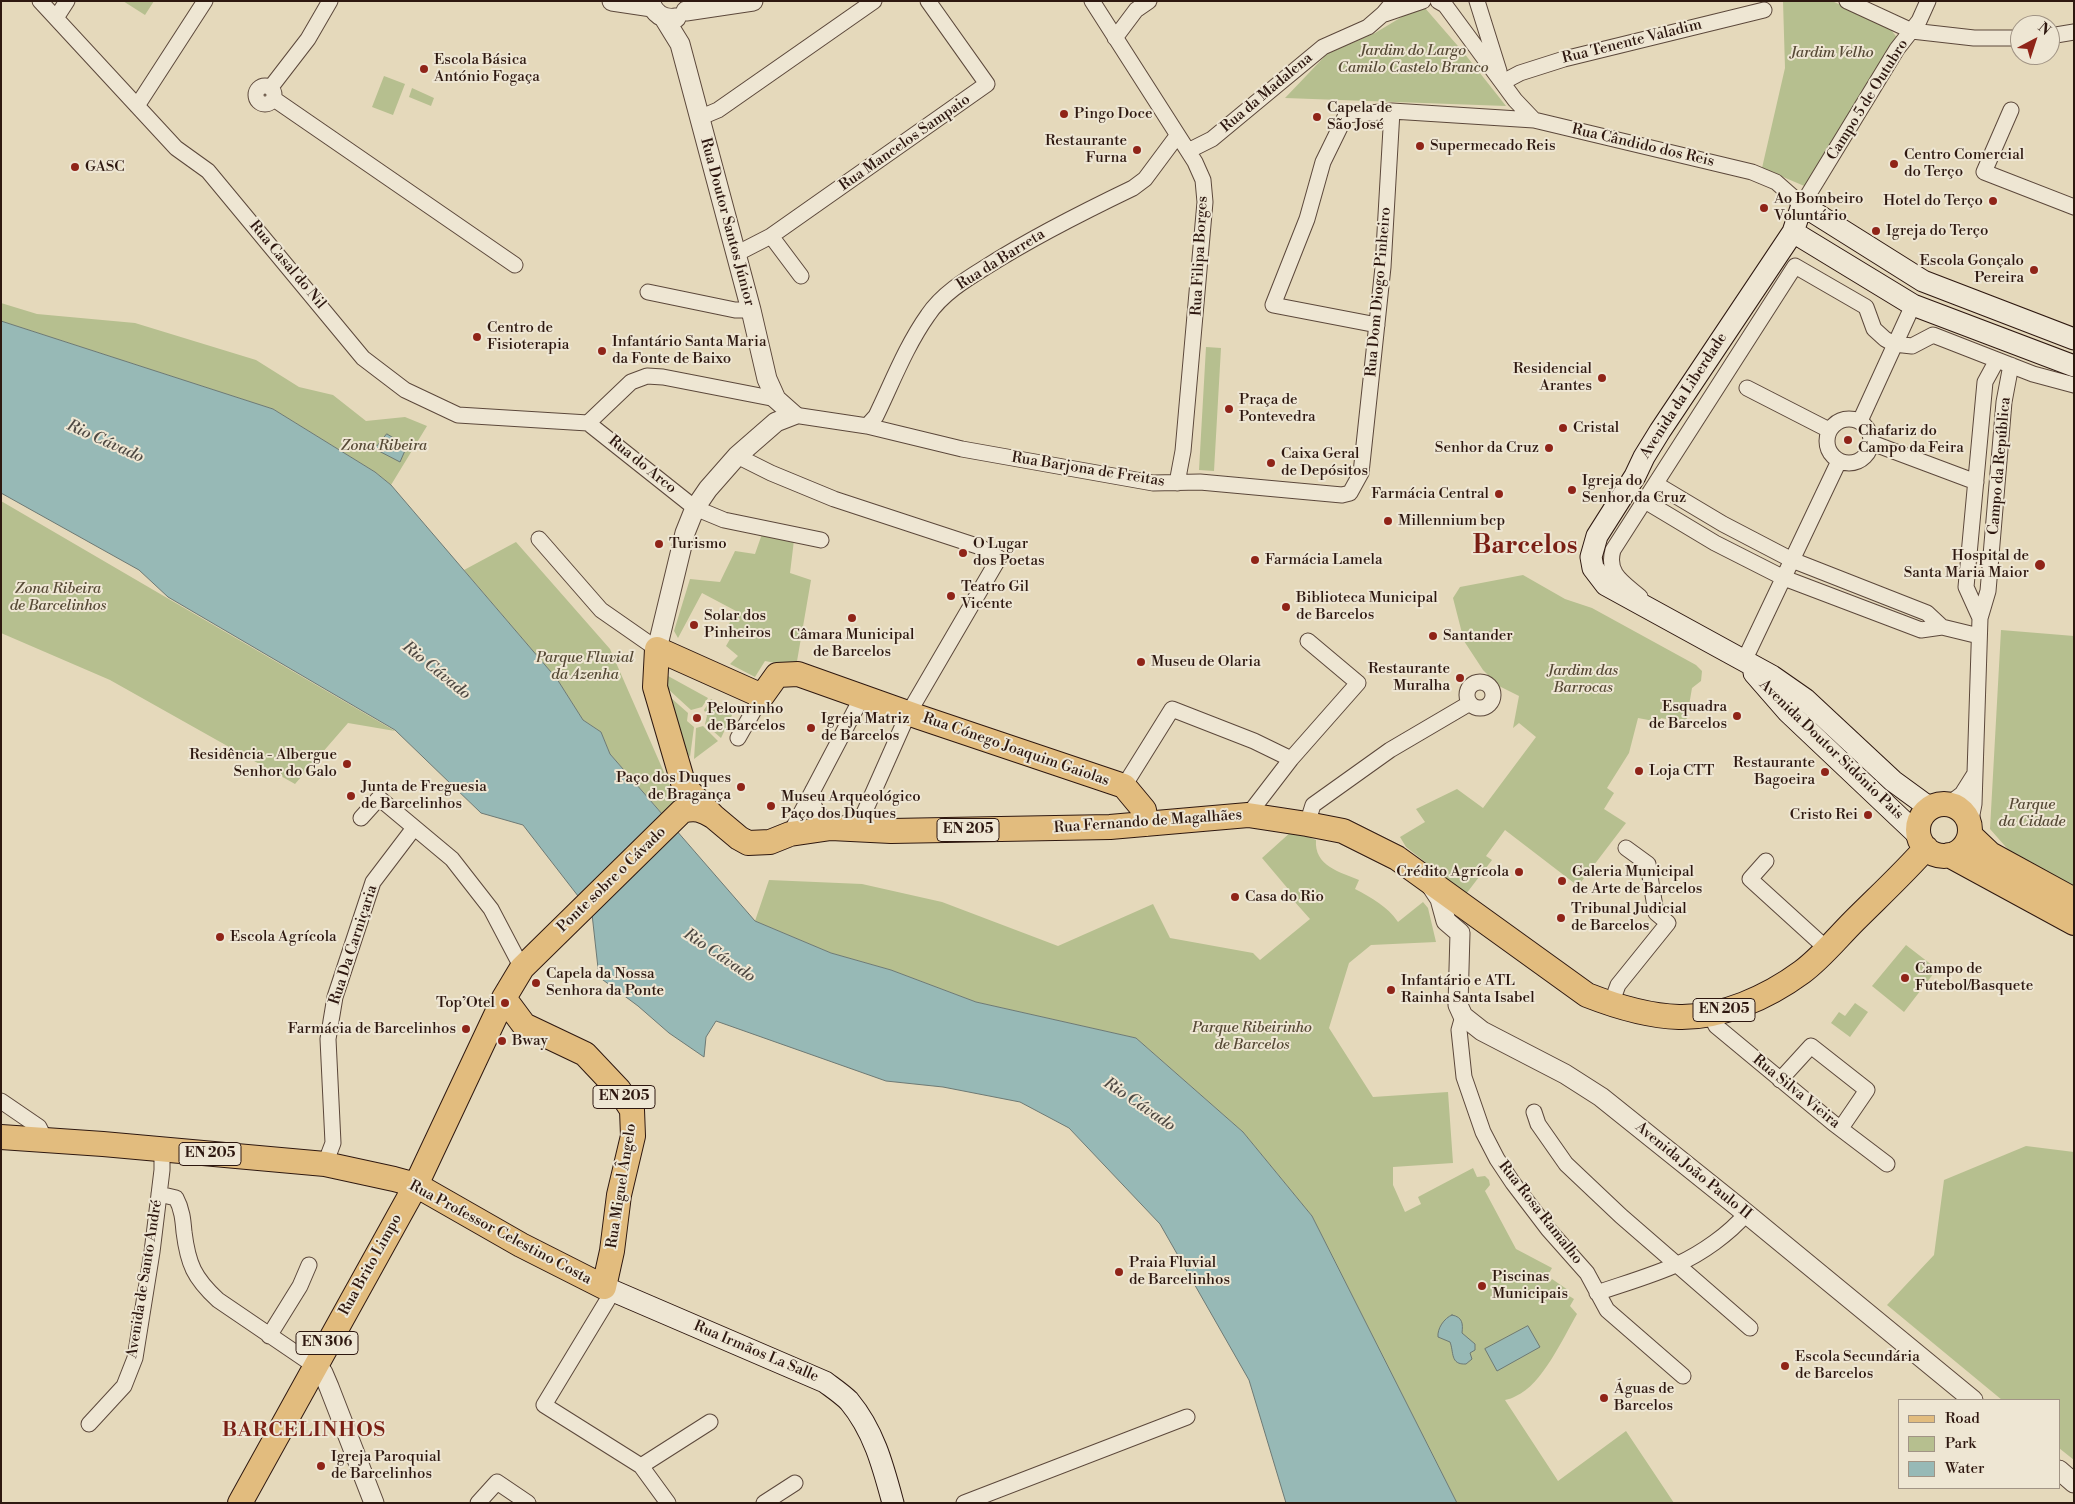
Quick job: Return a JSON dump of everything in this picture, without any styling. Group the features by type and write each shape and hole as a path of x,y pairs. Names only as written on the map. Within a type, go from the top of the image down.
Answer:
{"main road":[{"name":"Avenida da Liberdade","path":"1744,661 1606,585 1593,568 1591,557 1597,536 1635,476 1644,457 1793,232 1802,205"},
{"path":"1802,205 1924,280 2074,339"},
{"path":"1793,232 1913,304 2074,366"},
{"path":"1913,304 1907,286 1924,280"},
{"path":"657,649 762,696"},
{"name":"Rua Fernando de Magalhães","path":"657,649 655,687 684,786 714,817 748,843 770,842 790,834 831,828 891,831 1080,828 1248,816 1307,824"},
{"name":"Avenida Doutor Sidónio Pais","path":"1744,661 1772,676 1805,699 1893,781 1940,806"},
{"name":"Avenida Doutor Sidónio Pais","path":"1744,661 1788,712 1922,841"},
{"name":"Rua Cónego Joaquim Gaiolas","path":"762,696 778,675 785,673 798,674 908,714 1124,786"},
{"name":"EN 205","path":"680,813 684,801 684,786"},
{"path":"1124,786 1144,810 1146,824"},
{"path":"1940,806 1963,812 1970,830 1990,854 2074,900"},
{"name":"EN 205","path":"1307,824 1343,831 1397,858 1587,994 1611,1004 1679,1017 1710,1014 1734,1008 1778,988 1803,971 1922,841 1920,820 1940,806"},
{"name":"EN 205","path":"680,813 692,808 700,809 714,817"},
{"name":"Ponte sobre o Cávado","path":"504,998 522,968 680,813"},
{"path":"1949,856 1962,849 1970,830"},
{"path":"1922,841 1939,855 1949,856 2074,923"},
{"name":"Rua Brito Limpo","path":"240,1503 416,1185 504,998"},
{"name":"Rua Miguel Ângelo","path":"504,998 524,1025 586,1054 619,1090 632,1110 632,1136 619,1195 608,1289"},
{"name":"Rua Professor Celestino Costa","path":"1,1137 45,1139 325,1164 416,1185 521,1245 608,1289 639,1301"},
{"name":"Rua Irmãos La Salle","path":"639,1301 825,1382 848,1400 866,1425 879,1452 893,1503"}],"street":[{"name":"Rua Casal do Nil","path":"40,1 176,148 208,171 363,358 405,390 458,416 588,422"},
{"path":"56,18 67,1"},
{"path":"137,106 205,1"},
{"path":"330,1 308,39 272,93 515,264"},
{"path":"612,1 655,9 675,18 687,9 753,1"},
{"path":"699,118 718,110 874,1"},
{"name":"Rua Mancelos Sampaio","path":"736,254 772,236 987,84 928,1"},
{"name":"Rua Filipa Borges","path":"1092,1 1177,136 1196,162 1202,180 1205,202 1183,451 1177,482"},
{"path":"1115,38 1133,6 1149,1"},
{"name":"Rua da Madalena","path":"1188,151 1212,139 1323,47 1368,27 1394,1"},
{"path":"1383,14 1423,1"},
{"path":"1438,1 1445,5 1503,82 1514,100 1534,120"},
{"path":"1477,1 1503,82"},
{"name":"Campo 5 de Outubro","path":"1802,205 1898,50 1912,31 1847,1"},
{"path":"1928,1 1912,31 1974,38 2010,38"},
{"name":"Rua Doutor Santos Júnior","path":"655,9 680,44 736,254 766,379 776,399"},
{"name":"Rua Doutor Santos Júnior","path":"680,44 687,9"},
{"name":"Rua Tenente Valadim","path":"1503,82 1520,73 1564,59 1764,10"},
{"path":"2060,34 2074,32"},
{"path":"2011,110 1984,172 2074,207"},
{"name":"Rua Cândido dos Reis","path":"1377,325 1273,305 1307,219 1323,162 1346,115 1392,112 1534,120 1752,172 1776,182 1802,205"},
{"name":"Rua Dom Diogo Pinheiro","path":"1361,473 1382,267 1392,112"},
{"name":"Rua da Barreta","path":"867,426 876,416 918,332 940,300 962,282 998,259 1133,188 1145,179 1177,136"},
{"path":"772,236 801,276"},
{"path":"1671,622 1639,596 1611,569 1610,560 1613,550 1795,266 1866,307 1874,329 1894,344 1912,346 1933,335 2033,374 2074,385"},
{"path":"648,292 735,310 750,310"},
{"path":"1860,421 1913,304"},
{"path":"1980,618 1966,587 1985,382 2004,362"},
{"name":"Campo da República","path":"1970,830 1974,804 1979,667 1978,636 1980,618 1988,592 2004,402 2004,362"},
{"path":"588,422 631,382 648,376 663,377 776,399 794,415"},
{"path":"1747,388 1830,430"},
{"path":"1674,411 1693,424"},
{"name":"Rua Barjona de Freitas","path":"794,415 867,426 971,451 1153,483 1200,482 1342,495 1350,492 1361,473"},
{"name":"Rua Fernando de Magalhães","path":"657,649 685,533 695,508 708,488 737,456 776,422 794,415"},
{"path":"1852,419 1860,421 1871,434 1872,443 1869,452 1856,462 1847,463 1839,461 1828,448 1827,439 1830,430 1835,424 1843,420 1852,419"},
{"name":"Rua do Arco","path":"588,422 695,508 724,520 821,540"},
{"path":"1872,443 1976,482"},
{"path":"737,456 771,473 834,499 980,547 999,558 908,714 857,829"},
{"path":"1744,661 1839,461"},
{"path":"1656,484 1723,524 1792,560 1866,591 1927,613 1942,627"},
{"path":"1645,501 1715,542 1784,578 1921,630 1942,627 1978,636"},
{"path":"1715,542 1723,524"},
{"path":"539,539 601,610 657,649"},
{"path":"1861,608 1866,591"},
{"path":"1248,816 1291,759 1358,683 1308,641"},
{"path":"738,738 762,696"},
{"path":"790,834 862,697"},
{"path":"1307,824 1313,805 1326,795 1390,750 1470,703"},
{"path":"1124,786 1172,709 1254,741 1291,759"},
{"path":"1940,806 1962,794 1974,775"},
{"path":"813,790 814,807 831,828"},
{"path":"360,818 380,798 452,859 491,909 522,968"},
{"name":"Rua Da Carniçaria","path":"325,1164 333,1143 328,1039 335,997 373,882 414,828"},
{"path":"1611,1004 1618,985 1668,923 1656,913 1648,864 1626,848"},
{"path":"1766,861 1750,879 1826,948"},
{"path":"1426,878 1440,899 1453,927"},
{"path":"1463,1016 1458,1005 1453,927 1448,904 1466,907"},
{"path":"1453,927 1489,924"},
{"name":"Rua Silva Vieira","path":"1710,1014 1716,1026 1780,1080 1887,1164"},
{"name":"Avenida João Paulo II","path":"1463,1016 1497,1040 1565,1074 1600,1097 1972,1399"},
{"name":"Rua Rosa Ramalho","path":"1463,1016 1459,1030 1464,1077 1483,1132 1497,1159 1513,1184 1548,1229 1587,1273 1607,1310 1682,1376"},
{"path":"1780,1080 1811,1046 1858,1082 1867,1090 1841,1128"},
{"path":"1,1101 39,1127 45,1139"},
{"path":"1534,1112 1538,1124 1566,1164 1621,1216 1678,1264 1696,1283 1750,1328"},
{"name":"Avenida de Santo André","path":"89,1424 124,1386 135,1358 158,1194 162,1150"},
{"path":"158,1194 176,1198 181,1207 192,1271 204,1287 218,1300 323,1373 374,1503"},
{"path":"1597,1293 1678,1264 1708,1246 1746,1214"},
{"path":"269,1336 300,1286 309,1265"},
{"path":"608,1289 544,1405 642,1466 668,1503"},
{"path":"964,1503 1187,1417"},
{"path":"642,1466 710,1422"},
{"path":"2060,1471 2074,1483"},
{"path":"478,1503 497,1482 528,1503"},
{"path":"764,1503 795,1483"}],"green space":[{"path":"123,1 154,1 145,15"},
{"name":"Jardim Velho","path":"1783,1 1832,1 1889,27 1898,39 1809,188 1762,168 1785,68"},
{"name":"Jardim do Largo Camilo Castelo Branco","path":"1425,8 1506,106 1285,98 1327,54 1375,33 1410,12"},
{"path":"384,76 405,84 393,115 372,107"},
{"path":"412,88 434,98 431,106 409,97"},
{"name":"Zona Ribeira","path":"1,303 37,314 135,323 256,360 299,387 333,395 366,421 405,417 427,426 391,485 375,472 273,409 1,321"},
{"path":"1206,347 1221,348 1214,471 1199,470"},
{"name":"Zona Ribeira de Barcelinhos","path":"1,501 395,731 348,723 295,784 110,680 1,633"},
{"path":"762,534 794,540 790,573 811,580 796,667 765,661 755,677 730,664 738,656 726,646 730,639 727,636 732,627 729,624 736,611 702,593 678,638 674,631 690,579 720,582 735,551 755,554"},
{"name":"Parque Fluvial da Azenha","path":"516,542 610,649 677,802 666,818 610,754 601,732 583,720 557,679 464,570"},
{"name":"Jardim das Barrocas","path":"1523,575 1565,599 1592,608 1696,665 1702,671 1701,681 1692,688 1686,723 1661,718 1659,722 1638,718 1629,753 1607,788 1614,793 1604,809 1626,823 1578,886 1505,830 1486,856 1492,860 1466,894 1406,847 1400,837 1425,822 1416,809 1457,789 1483,808 1536,737 1519,723 1513,728 1519,696 1499,686 1483,670 1464,641 1453,598 1460,587"},
{"name":"Parque da Cidade","path":"2001,630 2074,636 2074,887 2012,854 1990,829"},
{"path":"668,676 708,698 702,707 691,710 668,689"},
{"path":"670,697 688,713 687,721 694,727 690,757 686,752"},
{"path":"711,699 733,713 721,738 705,724 707,716 704,710"},
{"path":"703,726 718,741 694,759 696,728"},
{"name":"Parque Ribeirinho de Barcelos","path":"1292,831 1316,840 1316,849 1324,862 1337,871 1359,880 1355,889 1384,907 1398,922 1423,902 1428,908 1436,942 1371,945 1349,963 1329,1028 1373,1097 1448,1092 1453,1163 1393,1167 1393,1185 1405,1212 1421,1204 1418,1197 1473,1168 1477,1177 1485,1176 1489,1180 1490,1185 1485,1191 1516,1249 1552,1268 1546,1279 1550,1282 1552,1279 1568,1290 1566,1294 1574,1299 1570,1306 1577,1314 1543,1372 1526,1390 1505,1400 1558,1481 1626,1431 1674,1503 1457,1503 1312,1216 1243,1132 1136,1038 976,1002 891,970 831,953 755,921 769,880 862,884 942,902 1058,946 1153,904 1170,938 1253,953 1260,960 1310,919 1286,892 1289,890 1262,858"},
{"name":"Campo de Futebol/Basquete","path":"1906,945 1937,969 1904,1012 1872,986"},
{"path":"1855,1003 1868,1012 1850,1037 1831,1023 1839,1012 1845,1016"},
{"path":"2026,1146 2074,1152 2074,1460 2060,1449 2060,1399 2001,1399 1887,1305 1934,1255 1944,1180"}],"water":[{"name":"Rio Cávado","path":"1,321 273,409 375,472 391,485 557,679 583,720 601,732 610,754 755,921 831,953 891,970 976,1002 1136,1038 1243,1132 1312,1216 1457,1503 1286,1503 1249,1380 1160,1224 1069,1128 1020,1102 943,1087 886,1081 716,1021 706,1037 704,1057 669,1033 638,1006 599,977 592,914 523,825 481,813 395,730 168,597 139,570 1,493"},
{"path":"387,434 407,446 400,462 375,449"},
{"path":"1452,1315 1460,1319 1462,1333 1475,1344 1475,1350 1470,1353 1472,1359 1466,1364 1457,1362 1450,1342 1438,1337 1442,1324"},
{"path":"1528,1326 1540,1347 1497,1371 1485,1349"}],"place":[{"name":"Escola Básica António Fogaça","path":"424,69"},
{"name":"Pingo Doce","path":"1064,114"},
{"name":"Capela de São José","path":"1317,117"},
{"name":"Supermecado Reis","path":"1420,146"},
{"name":"Restaurante Furna","path":"1137,150"},
{"name":"Centro Comercial do Terço","path":"1894,164"},
{"name":"GASC","path":"75,167"},
{"name":"Hotel do Terço","path":"1993,201"},
{"name":"Ao Bombeiro Voluntário","path":"1764,208"},
{"name":"Igreja do Terço","path":"1876,231"},
{"name":"Escola Gonçalo Pereira","path":"2034,270"},
{"name":"Centro de Fisioterapia","path":"477,337"},
{"name":"Infantário Santa Maria da Fonte de Baixo","path":"602,351"},
{"name":"Residencial Arantes","path":"1602,378"},
{"name":"Praça de Pontevedra","path":"1229,409"},
{"name":"Cristal","path":"1563,428"},
{"name":"Chafariz do Campo da Feira","path":"1848,440"},
{"name":"Senhor da Cruz","path":"1549,448"},
{"name":"Caixa Geral de Depósitos","path":"1271,463"},
{"name":"Igreja do Senhor da Cruz","path":"1572,490"},
{"name":"Farmácia Central","path":"1499,494"},
{"name":"Millennium bcp","path":"1388,521"},
{"name":"Turismo","path":"659,544"},
{"name":"O Lugar dos Poetas","path":"963,553"},
{"name":"Farmácia Lamela","path":"1255,560"},
{"name":"Hospital de Santa Maria Maior","path":"2040,565"},
{"name":"Teatro Gil Vicente","path":"951,596"},
{"name":"Biblioteca Municipal de Barcelos","path":"1286,607"},
{"name":"Câmara Municipal de Barcelos","path":"852,618"},
{"name":"Solar dos Pinheiros","path":"694,625"},
{"name":"Santander","path":"1433,636"},
{"name":"Museu de Olaria","path":"1141,662"},
{"name":"Restaurante Muralha","path":"1460,678"},
{"name":"Esquadra de Barcelos","path":"1737,716"},
{"name":"Pelourinho de Barcelos","path":"697,718"},
{"name":"Igreja Matriz de Barcelos","path":"811,728"},
{"name":"Residência - Albergue Senhor do Galo","path":"347,764"},
{"name":"Loja CTT","path":"1639,771"},
{"name":"Restaurante Bagoeira","path":"1825,772"},
{"name":"Paço dos Duques de Bragança","path":"741,787"},
{"name":"Junta de Freguesia de Barcelinhos","path":"351,796"},
{"name":"Museu Arqueológico Paço dos Duques","path":"771,806"},
{"name":"Cristo Rei","path":"1868,815"},
{"name":"Crédito Agrícola","path":"1519,872"},
{"name":"Galeria Municipal de Arte de Barcelos","path":"1562,881"},
{"name":"Casa do Rio","path":"1235,897"},
{"name":"Tribunal Judicial de Barcelos","path":"1561,918"},
{"name":"Escola Agrícola","path":"220,937"},
{"name":"Campo de Futebol/Basquete","path":"1905,978"},
{"name":"Capela da Nossa Senhora da Ponte","path":"536,983"},
{"name":"Infantário e ATL Rainha Santa Isabel","path":"1391,990"},
{"name":"Top’Otel","path":"505,1003"},
{"name":"Farmácia de Barcelinhos","path":"466,1029"},
{"name":"Bway","path":"502,1041"},
{"name":"Praia Fluvial de Barcelinhos","path":"1119,1272"},
{"name":"Piscinas Municipais","path":"1482,1286"},
{"name":"Escola Secundária de Barcelos","path":"1785,1366"},
{"name":"Águas de Barcelos","path":"1604,1398"},
{"name":"Igreja Paroquial de Barcelinhos","path":"321,1466"}],"district":[{"name":"Barcelos","path":"1525,547"},
{"name":"BARCELINHOS","path":"304,1431"}]}
